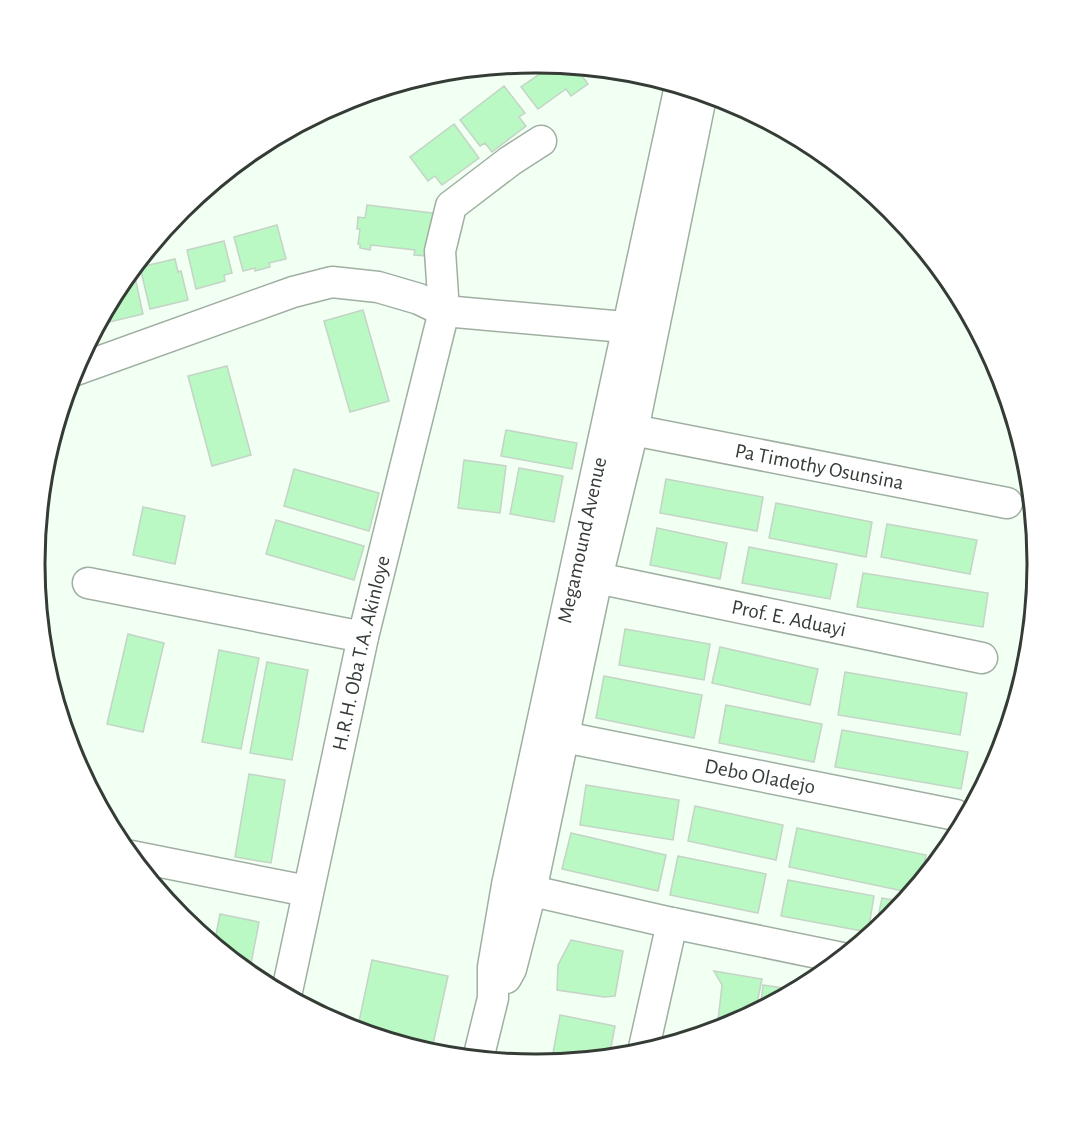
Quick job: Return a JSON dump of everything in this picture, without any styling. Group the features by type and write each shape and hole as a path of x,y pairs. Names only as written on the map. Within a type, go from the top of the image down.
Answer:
{"street":[{"name":"Megamound Avenue","path":"519,888 564,736 597,578 633,430 640,328 679,94"},
{"name":"Megamound Avenue","path":"480,1051 493,998 511,969 519,888 640,328 700,101"},
{"name":"H.R.H. Oba T.A. Akinloye","path":"288,988 363,637 444,311 440,251 451,206 510,161 541,141"},
{"path":"87,366 294,292 332,282 378,287 419,299 444,311 640,328"},
{"name":"Pa Timothy Osunsina","path":"633,430 1007,503"},
{"name":"Prof. E. Aduayi","path":"597,578 982,658"},
{"path":"88,583 363,637"},
{"name":"Debo Oladejo","path":"564,736 956,815"},
{"path":"144,859 307,891"},
{"path":"519,888 831,956"},
{"path":"646,1042 672,923"}],"building":[{"path":"541,73 582,75 588,84 571,96 566,89 538,109 521,87"},
{"path":"504,86 525,113 519,117 526,126 492,152 485,143 480,146 460,120"},
{"path":"454,124 479,158 442,185 435,176 428,181 410,157"},
{"path":"367,205 440,214 427,256 414,255 415,250 371,245 370,250 360,248 358,217 365,218"},
{"path":"277,225 286,259 269,263 270,267 243,271 234,237"},
{"path":"224,241 232,273 224,275 225,281 196,289 187,250"},
{"path":"175,259 178,272 181,271 188,300 150,309 141,272 145,266"},
{"path":"136,280 143,314 109,322"},
{"path":"363,310 389,401 350,412 324,321"},
{"path":"227,366 251,455 212,466 188,376"},
{"path":"506,430 577,443 572,469 501,456"},
{"path":"464,460 506,466 500,513 458,508"},
{"path":"519,468 563,476 554,522 510,514"},
{"path":"294,469 379,493 369,531 284,506"},
{"path":"666,479 763,497 757,531 660,513"},
{"path":"776,503 872,522 866,557 769,538"},
{"path":"143,507 185,516 175,564 133,555"},
{"path":"276,520 364,546 354,580 266,554"},
{"path":"887,524 977,540 970,574 881,557"},
{"path":"657,528 727,543 720,579 650,565"},
{"path":"749,547 837,564 830,599 742,583"},
{"path":"863,573 988,593 983,627 857,607"},
{"path":"625,629 710,644 704,680 619,665"},
{"path":"128,634 164,643 143,732 107,724"},
{"path":"720,647 818,669 810,705 712,683"},
{"path":"219,650 259,658 241,749 202,742"},
{"path":"267,662 308,670 292,760 250,753"},
{"path":"845,672 967,693 960,735 838,715"},
{"path":"604,676 702,695 694,738 596,718"},
{"path":"726,705 822,724 814,762 719,743"},
{"path":"842,730 968,752 961,789 835,767"},
{"path":"249,774 285,780 271,863 235,857"},
{"path":"586,785 679,800 673,840 580,825"},
{"path":"695,806 783,825 776,860 688,841"},
{"path":"797,828 926,855 924,864 902,891 789,867"},
{"path":"571,833 666,855 658,891 562,869"},
{"path":"678,856 766,874 758,913 670,895"},
{"path":"788,880 874,896 869,924 862,931 781,916"},
{"path":"882,898 893,900 883,911 878,916"},
{"path":"220,914 259,922 251,963 216,936"},
{"path":"571,940 623,951 615,996 604,997 557,990 558,965"},
{"path":"372,960 448,976 433,1043 359,1021"},
{"path":"714,971 762,979 757,1002 718,1019 722,985"},
{"path":"763,985 783,988 781,989 761,1000"},
{"path":"560,1015 615,1026 611,1048 553,1053"}]}
